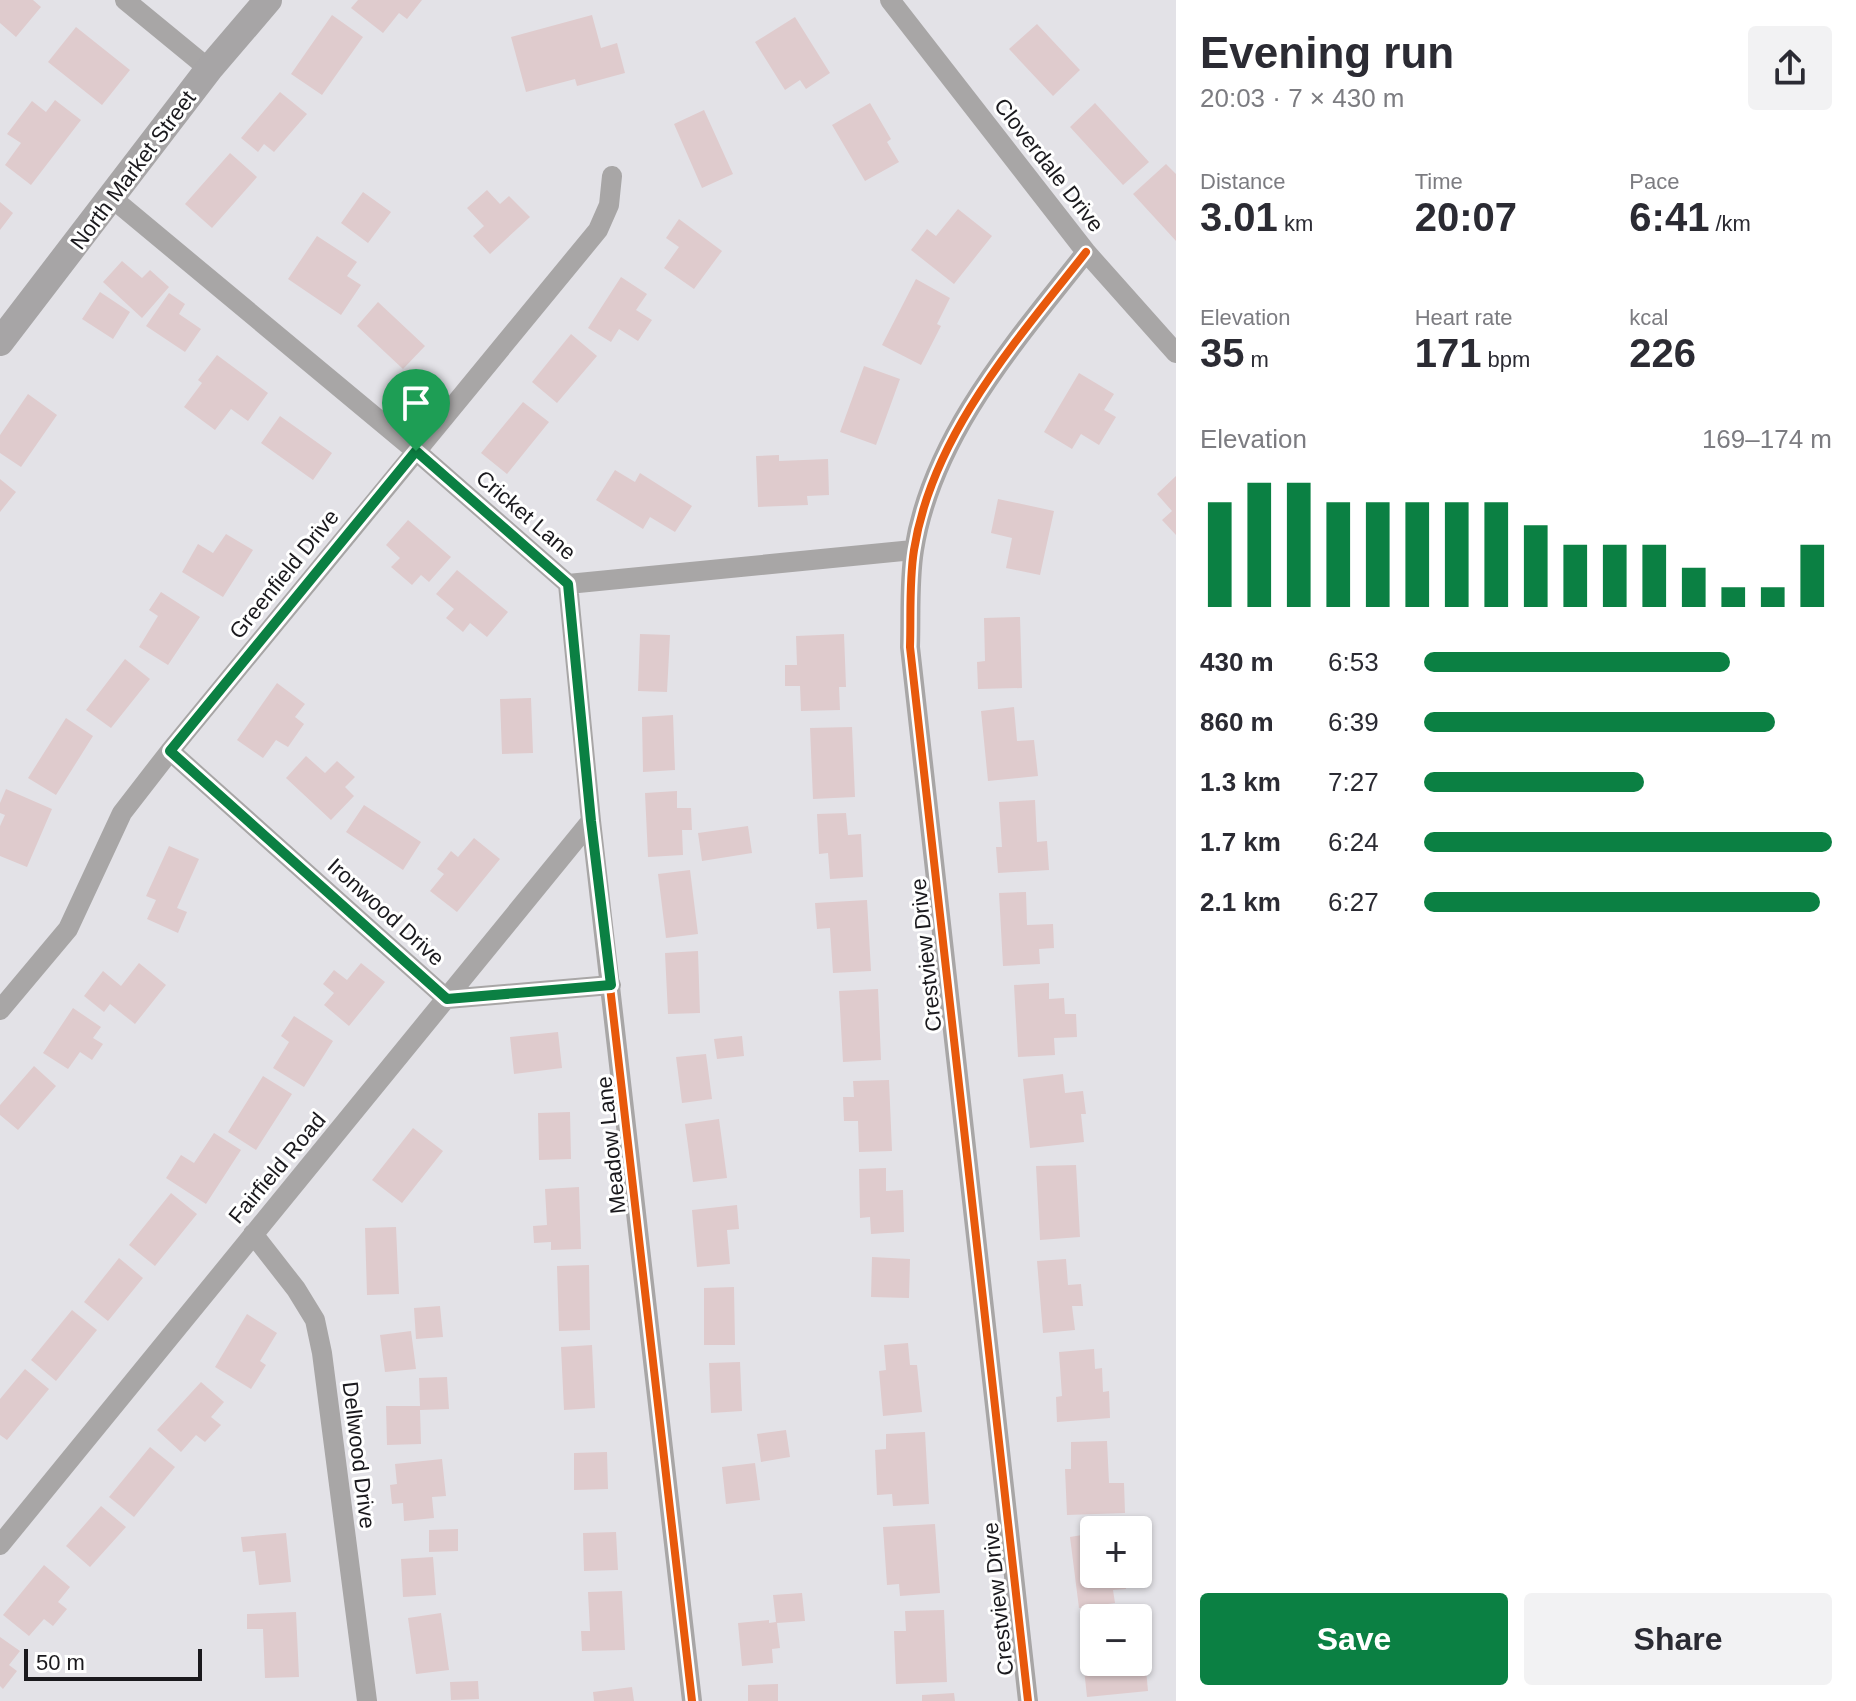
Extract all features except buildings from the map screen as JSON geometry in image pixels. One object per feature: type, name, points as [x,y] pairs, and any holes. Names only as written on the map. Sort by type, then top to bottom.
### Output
[{"type":"street","points":[[125,0],[209,69]]},
{"type":"street","name":"North Market Street","points":[[2,334],[112,198],[209,69],[268,0]]},
{"type":"street","name":"Cloverdale Drive","points":[[890,0],[1086,252],[1176,353]]},
{"type":"street","name":"Greenfield Drive","points":[[0,1010],[68,929],[122,813],[598,230],[609,205],[612,176]]},
{"type":"street","name":"Cricket Lane","points":[[112,198],[416,451],[568,584],[913,550]]},
{"type":"street","name":"Crestview Drive","points":[[1028,1701],[910,647],[913,550],[932,482],[962,423],[1008,352],[1086,252]]},
{"type":"street","name":"Meadow Lane","points":[[568,584],[591,821],[692,1701]]},
{"type":"street","name":"Ironwood Drive","points":[[170,751],[447,999],[611,985]]},
{"type":"street","name":"Fairfield Road","points":[[0,1545],[591,821]]},
{"type":"street","name":"Dellwood Drive","points":[[253,1234],[296,1289],[315,1320],[367,1701]]},
{"type":"cycle path","points":[[1028,1701],[910,647],[911,586],[914,550],[924,508],[958,428],[1006,355],[1086,252]]},
{"type":"cycle path","points":[[568,584],[591,821],[692,1701]]},
{"type":"route","points":[[416,451],[568,584],[591,821],[611,985],[447,999],[170,751],[416,451]]}]
